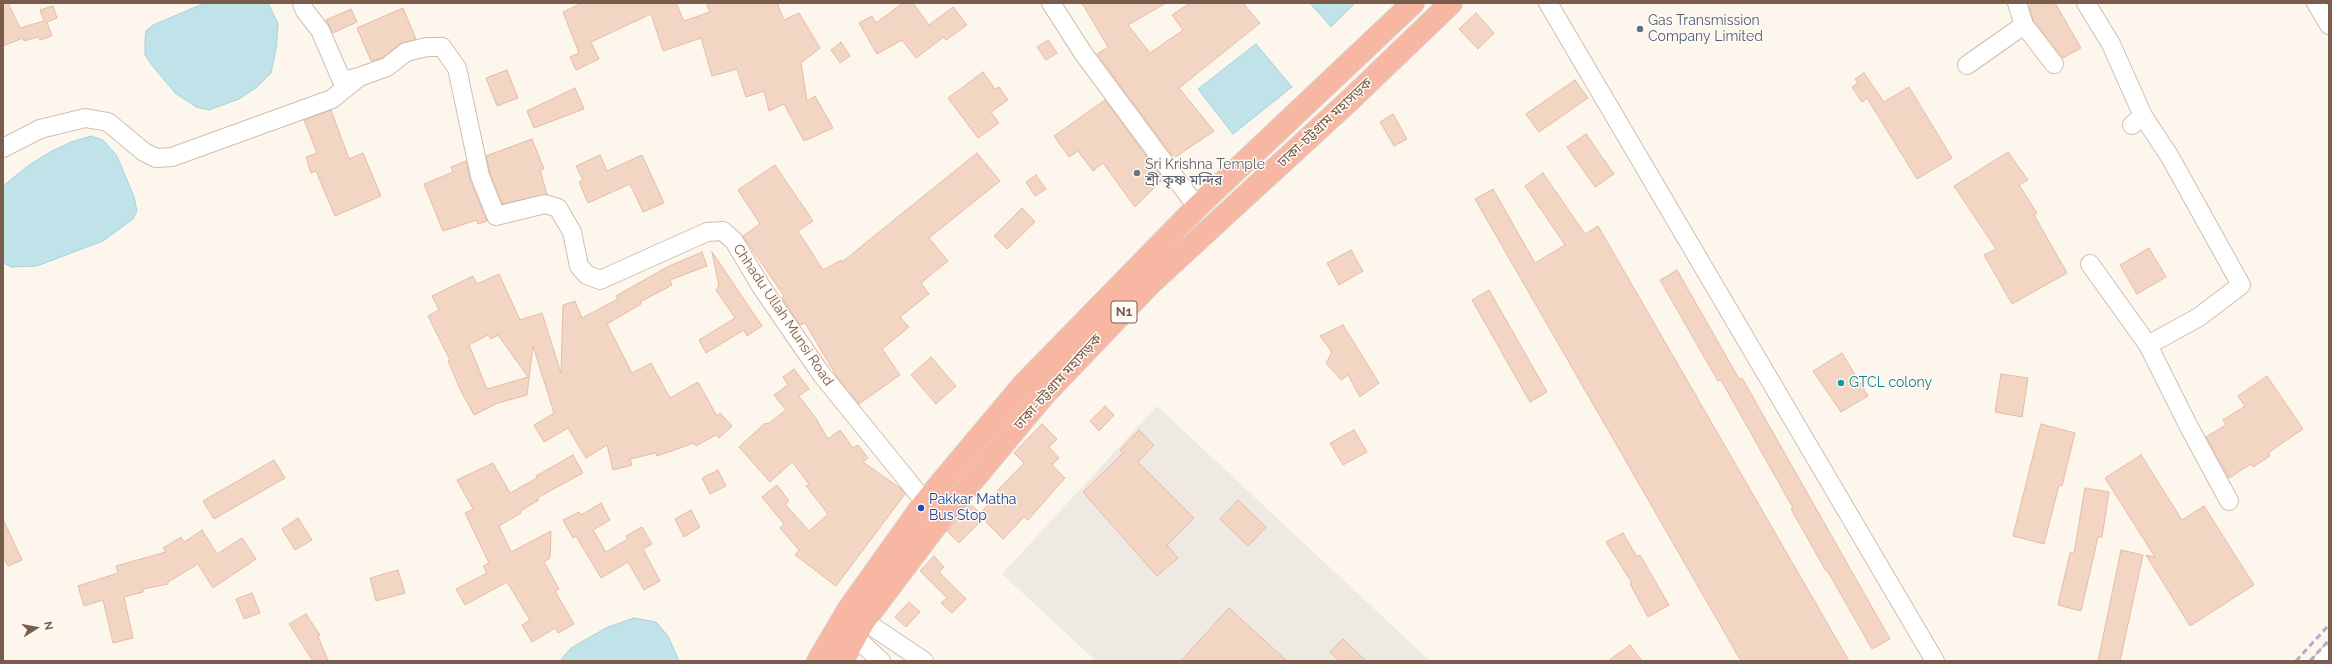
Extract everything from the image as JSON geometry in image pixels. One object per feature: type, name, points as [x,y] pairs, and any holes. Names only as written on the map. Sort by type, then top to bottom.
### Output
[{"type":"highway","name":"ঢাকা-চট্টগ্রাম মহাসড়ক","points":[[818,661],[848,610],[925,502],[1023,385],[1197,207],[1413,3]]},
{"type":"highway","name":"ঢাকা-চট্টগ্রাম মহাসড়ক","points":[[842,661],[859,629],[944,514],[1048,390],[1151,284],[1350,100],[1451,3]]},
{"type":"street","name":"Chhadu Ullah Munsi Road","points":[[302,3],[305,11],[320,30],[342,81],[359,77],[386,66],[406,52],[427,47],[442,47],[457,68],[480,176],[496,216],[545,204],[558,208],[572,232],[579,266],[587,275],[600,280],[706,232],[722,232],[734,241],[762,288],[822,375],[925,502]]},
{"type":"street","points":[[1051,3],[1083,53],[1197,207]]},
{"type":"street","points":[[1548,3],[1935,661]]},
{"type":"street","points":[[2017,3],[2024,25],[2054,64]]},
{"type":"street","points":[[2086,3],[2111,44],[2137,121],[2170,157],[2241,285],[2199,317],[2148,345]]},
{"type":"street","points":[[2316,3],[2329,25]]},
{"type":"street","points":[[1967,65],[2024,25]]},
{"type":"street","points":[[3,148],[40,129],[85,118],[108,122],[144,152],[156,158],[172,157],[332,99],[359,77]]},
{"type":"street","points":[[2090,264],[2148,345],[2188,428],[2229,501]]},
{"type":"street","points":[[859,629],[881,661]]},
{"type":"street","points":[[859,629],[924,661]]},
{"type":"street","points":[[2323,661],[2329,654]]},
{"type":"shaded area","points":[[1157,406],[1430,661],[1096,661],[1002,574]]},
{"type":"water","points":[[205,3],[268,3],[278,24],[276,49],[271,73],[257,87],[239,99],[209,110],[196,107],[175,93],[145,55],[146,31],[153,25]]},
{"type":"water","points":[[1310,3],[1355,3],[1331,27]]},
{"type":"water","points":[[1256,44],[1292,87],[1233,134],[1198,89]]},
{"type":"water","points":[[91,136],[103,140],[117,156],[134,197],[137,211],[133,219],[103,241],[37,266],[12,267],[3,263],[3,186],[29,165],[50,152],[71,142]]},
{"type":"water","points":[[634,618],[656,622],[668,636],[679,661],[560,661],[570,649],[583,641],[608,627]]},
{"type":"building","points":[[3,3],[8,3],[20,28],[44,21],[40,10],[53,6],[57,18],[47,22],[52,36],[40,40],[38,37],[24,41],[23,38],[3,46]]},
{"type":"building","points":[[582,3],[676,3],[684,21],[710,12],[706,3],[777,3],[784,20],[799,13],[820,48],[801,63],[807,101],[815,96],[833,128],[804,141],[784,104],[769,111],[764,91],[746,97],[737,69],[712,76],[701,38],[663,51],[651,14],[591,42],[599,59],[576,70],[570,57],[579,53],[563,12]]},
{"type":"building","points":[[903,3],[913,3],[929,25],[953,7],[967,25],[946,40],[944,37],[916,58],[902,40],[877,54],[859,23],[872,16],[876,23]]},
{"type":"building","points":[[1082,3],[1166,3],[1128,25],[1150,53],[1183,30],[1172,15],[1190,3],[1243,3],[1260,23],[1179,88],[1214,131],[1174,158],[1097,54],[1108,47]]},
{"type":"building","points":[[2034,3],[2055,3],[2081,48],[2063,58],[2033,20],[2029,6]]},
{"type":"building","points":[[403,8],[416,39],[400,44],[382,58],[371,61],[357,28]]},
{"type":"building","points":[[351,9],[357,22],[333,33],[326,20]]},
{"type":"building","points":[[1476,13],[1494,33],[1478,49],[1459,29]]},
{"type":"building","points":[[1048,40],[1057,53],[1046,60],[1037,47]]},
{"type":"building","points":[[841,42],[850,56],[840,63],[831,50]]},
{"type":"building","points":[[507,70],[518,98],[497,106],[486,78]]},
{"type":"building","points":[[983,72],[995,89],[999,87],[1008,100],[991,112],[999,123],[978,138],[948,98]]},
{"type":"building","points":[[1864,73],[1884,102],[1909,87],[1952,158],[1917,179],[1867,98],[1862,102],[1852,87],[1858,83],[1855,79]]},
{"type":"building","points":[[1575,80],[1588,98],[1539,132],[1526,114]]},
{"type":"building","points":[[575,88],[584,109],[534,128],[527,111]]},
{"type":"building","points":[[1105,100],[1163,179],[1135,207],[1103,163],[1093,171],[1078,151],[1069,157],[1054,136]]},
{"type":"building","points":[[331,110],[349,159],[363,153],[381,196],[335,216],[316,171],[311,173],[306,157],[317,153],[304,120]]},
{"type":"building","points":[[1393,114],[1407,139],[1394,146],[1380,122]]},
{"type":"building","points":[[1586,134],[1614,174],[1595,187],[1567,147]]},
{"type":"building","points":[[532,139],[544,169],[540,170],[547,194],[502,204],[490,173],[486,156]]},
{"type":"building","points":[[2008,152],[2028,180],[2019,185],[2037,213],[2034,215],[2067,273],[2012,304],[1984,255],[1996,249],[1954,186]]},
{"type":"building","points":[[977,153],[1000,181],[929,238],[948,261],[921,283],[929,294],[900,317],[909,327],[882,349],[900,375],[859,404],[837,377],[805,323],[800,325],[782,298],[784,296],[743,236],[760,224],[738,190],[775,165],[813,221],[798,231],[823,270],[841,260],[842,262]]},
{"type":"building","points":[[600,155],[607,171],[642,155],[664,203],[643,212],[630,184],[588,203],[579,182],[583,180],[576,166]]},
{"type":"building","points":[[466,161],[470,180],[487,221],[478,224],[477,220],[443,231],[424,184],[453,172],[451,167]]},
{"type":"building","points":[[1543,173],[1585,234],[1598,226],[1849,661],[1741,661],[1475,199],[1493,189],[1535,263],[1565,245],[1525,186]]},
{"type":"building","points":[[1036,175],[1046,189],[1035,196],[1026,182]]},
{"type":"building","points":[[1022,208],[1035,222],[1007,249],[994,236]]},
{"type":"building","points":[[2149,248],[2166,277],[2137,294],[2120,265]]},
{"type":"building","points":[[1351,250],[1363,271],[1339,285],[1327,263]]},
{"type":"building","points":[[702,252],[707,266],[670,280],[672,285],[640,302],[641,304],[607,324],[632,373],[651,363],[670,398],[698,382],[717,416],[720,413],[732,426],[719,438],[716,435],[696,446],[694,443],[657,456],[656,453],[630,459],[632,465],[613,470],[607,445],[586,458],[568,428],[544,442],[534,425],[554,413],[533,346],[527,395],[498,403],[474,415],[461,391],[448,361],[450,360],[428,316],[439,310],[432,296],[473,276],[477,284],[499,274],[520,320],[542,313],[561,373],[563,305],[575,301],[582,318],[618,299],[616,296],[667,267]],"holes":[[[488,335],[491,339],[498,335],[528,377],[487,389],[469,345]]]},
{"type":"building","points":[[712,252],[762,326],[747,336],[744,330],[706,353],[699,340],[735,318],[716,290],[719,286]]},
{"type":"building","points":[[1677,270],[1739,379],[1742,378],[1890,639],[1872,649],[1791,509],[1793,508],[1721,380],[1718,381],[1660,280]]},
{"type":"building","points":[[1489,290],[1547,392],[1530,402],[1472,300]]},
{"type":"building","points":[[1343,325],[1379,383],[1360,397],[1348,375],[1341,380],[1326,363],[1332,352],[1320,336]]},
{"type":"building","name":"GTCL colony","points":[[1842,353],[1868,396],[1841,412],[1813,371]]},
{"type":"building","points":[[931,357],[956,386],[936,404],[911,375]]},
{"type":"building","points":[[794,369],[809,389],[799,396],[815,417],[828,439],[840,430],[853,448],[858,445],[868,458],[863,462],[900,488],[905,494],[836,586],[795,555],[799,550],[780,528],[784,524],[762,497],[777,485],[789,501],[785,504],[809,531],[828,514],[806,486],[809,484],[792,462],[770,482],[739,447],[764,424],[769,423],[786,410],[774,395],[788,385],[783,377]]},
{"type":"building","points":[[2001,374],[2028,378],[2022,417],[1995,412]]},
{"type":"building","points":[[2267,376],[2303,429],[2268,453],[2270,456],[2253,467],[2251,464],[2229,478],[2206,437],[2226,425],[2223,420],[2245,406],[2238,396]]},
{"type":"building","points":[[1105,406],[1114,415],[1099,431],[1090,421]]},
{"type":"building","points":[[1042,424],[1057,439],[1049,447],[1059,458],[1052,465],[1065,478],[1028,520],[1024,517],[1003,539],[983,519],[959,543],[947,531],[970,504],[980,513],[1000,493],[997,491],[1024,463],[1014,453]]},
{"type":"building","points":[[2041,424],[2075,433],[2062,486],[2059,485],[2044,544],[2013,536]]},
{"type":"building","points":[[1139,430],[1154,445],[1138,462],[1194,518],[1167,545],[1178,558],[1157,576],[1083,492],[1123,453],[1120,450]]},
{"type":"building","points":[[1354,430],[1367,452],[1343,465],[1330,443]]},
{"type":"building","points":[[573,455],[583,473],[537,498],[539,500],[499,526],[511,552],[551,531],[550,558],[544,562],[559,589],[555,591],[574,624],[558,633],[555,628],[532,642],[522,625],[530,620],[507,582],[465,605],[456,589],[487,573],[483,566],[489,563],[465,513],[473,509],[457,480],[493,463],[510,493]]},
{"type":"building","points":[[2141,455],[2182,520],[2204,506],[2254,585],[2190,626],[2146,555],[2155,557],[2105,478]]},
{"type":"building","points":[[274,460],[285,478],[214,519],[203,501]]},
{"type":"building","points":[[718,470],[726,486],[710,494],[702,478]]},
{"type":"building","points":[[2085,488],[2109,492],[2102,537],[2098,537],[2081,611],[2058,605],[2070,553],[2074,553]]},
{"type":"building","points":[[1238,500],[1266,527],[1248,546],[1220,519]]},
{"type":"building","points":[[601,503],[610,520],[593,530],[606,552],[628,539],[626,536],[642,527],[652,544],[643,549],[660,581],[644,590],[628,562],[601,578],[576,536],[573,538],[563,520],[579,512],[581,515]]},
{"type":"building","points":[[691,510],[700,527],[684,537],[675,519]]},
{"type":"building","points":[[298,518],[312,540],[295,550],[282,529]]},
{"type":"building","points":[[3,519],[22,560],[8,566],[3,557]]},
{"type":"building","points":[[202,530],[217,554],[242,538],[256,559],[213,588],[198,564],[168,582],[168,584],[143,589],[143,592],[124,597],[133,638],[113,643],[103,600],[84,606],[78,586],[118,573],[116,566],[166,552],[163,548],[181,537],[184,542]]},
{"type":"building","points":[[1623,533],[1637,557],[1640,555],[1669,605],[1648,617],[1630,584],[1632,583],[1606,542]]},
{"type":"building","points":[[2121,550],[2143,555],[2120,661],[2098,661]]},
{"type":"building","points":[[934,556],[944,567],[939,572],[966,599],[952,613],[941,603],[947,598],[920,571]]},
{"type":"building","points":[[398,570],[405,593],[376,601],[370,578]]},
{"type":"building","points":[[252,593],[260,613],[244,619],[236,599]]},
{"type":"building","points":[[909,602],[920,612],[906,627],[895,617]]},
{"type":"building","points":[[1229,608],[1287,661],[1181,661]]},
{"type":"building","points":[[306,614],[320,635],[318,636],[328,661],[313,661],[289,624]]},
{"type":"building","points":[[1343,639],[1366,661],[1339,661],[1330,652]]},
{"type":"building","points":[[1630,645],[1642,661],[1608,661]]},
{"type":"railway","points":[[2296,661],[2329,625]]},
{"type":"railway","points":[[2310,661],[2329,640]]},
{"type":"place","name":"Gas Transmission Company Limited","points":[[1640,29]]},
{"type":"place","name":"Sri Krishna Temple শ্রী কৃষ্ণ মন্দির","points":[[1137,173]]},
{"type":"place","name":"GTCL colony","points":[[1841,383]]},
{"type":"place","name":"Pakkar Matha Bus Stop","points":[[921,508]]}]
